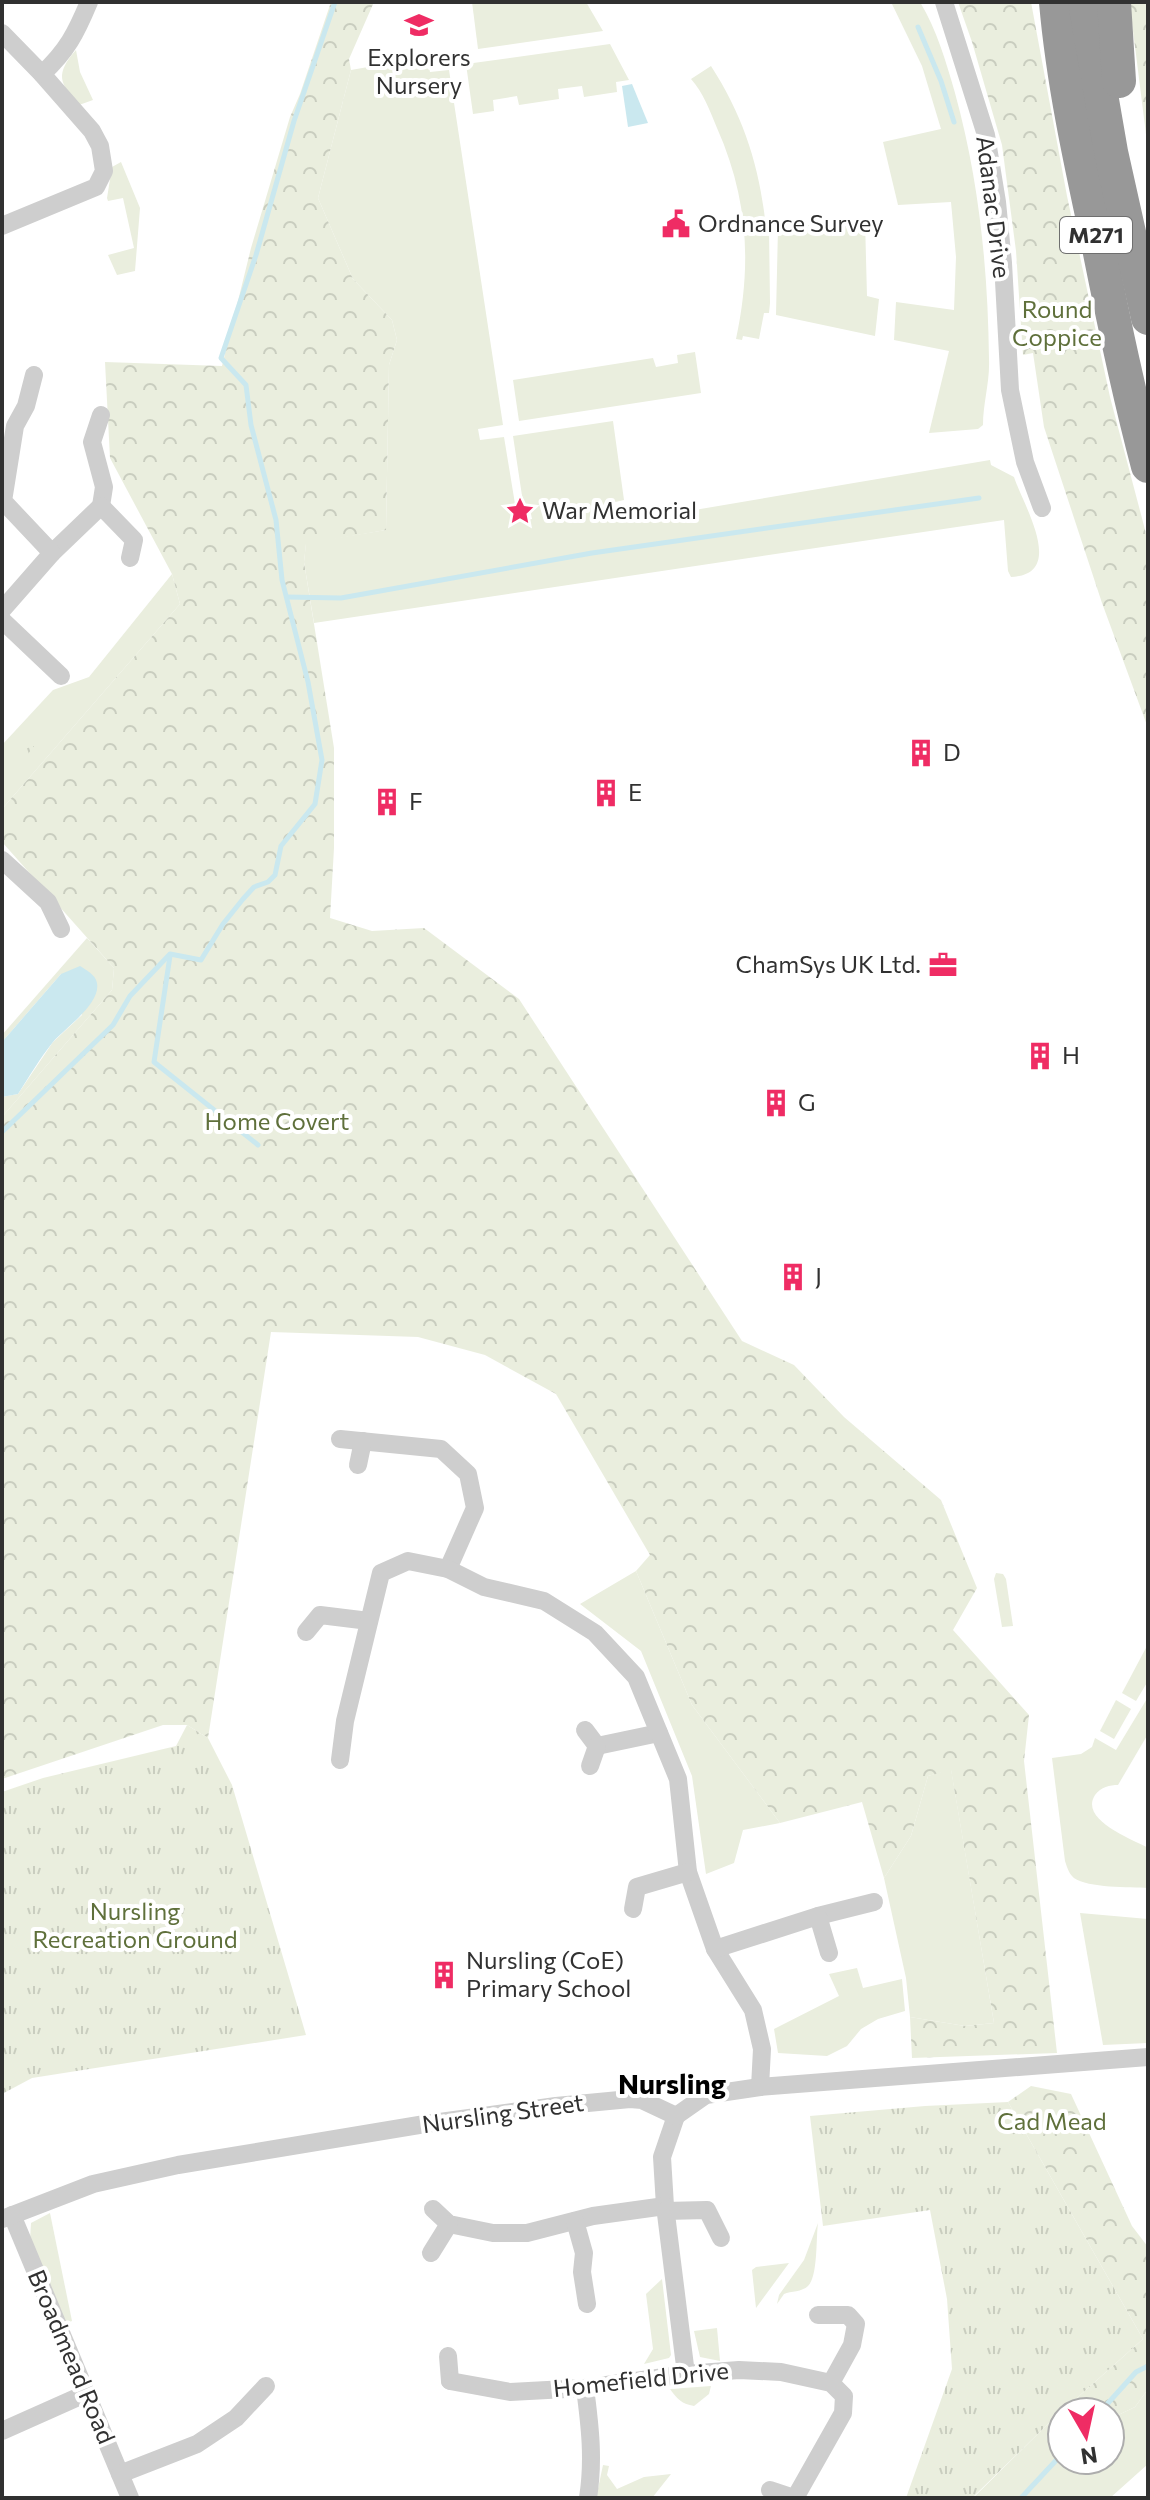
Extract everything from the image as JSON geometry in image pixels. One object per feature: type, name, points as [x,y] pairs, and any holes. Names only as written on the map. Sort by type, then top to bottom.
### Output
[{"type":"highway","name":"M271","points":[[1085,2],[1111,152],[1148,318]]},
{"type":"highway","name":"M271","points":[[1114,2],[1135,259]]},
{"type":"highway","name":"M271","points":[[1055,13],[1077,143],[1148,466]]},
{"type":"street","points":[[42,74],[74,38],[89,2]]},
{"type":"street","name":"Adanac Drive","points":[[944,2],[986,135],[993,171],[1010,390],[1025,462],[1042,508]]},
{"type":"street","points":[[2,33],[92,131],[100,146],[104,171],[96,187],[2,226]]},
{"type":"street","points":[[34,375],[26,406],[15,426],[3,501],[52,553]]},
{"type":"street","points":[[2,610],[52,553],[101,506],[104,487],[92,442],[101,415]]},
{"type":"street","points":[[101,506],[134,540],[130,558]]},
{"type":"street","points":[[2,620],[61,676]]},
{"type":"street","points":[[2,860],[48,902],[61,929]]},
{"type":"street","points":[[340,1439],[441,1449],[468,1474],[475,1508],[448,1569]]},
{"type":"street","points":[[358,1465],[363,1441]]},
{"type":"street","points":[[340,1760],[335,1720],[369,1621],[381,1573],[408,1561],[448,1569],[484,1587],[544,1601],[595,1633],[636,1677],[678,1779],[688,1872],[715,1949],[753,2010],[762,2049],[760,2087]]},
{"type":"street","points":[[306,1632],[315,1608],[369,1621]]},
{"type":"street","points":[[585,1730],[597,1746]]},
{"type":"street","points":[[597,1746],[659,1733]]},
{"type":"street","points":[[590,1766],[597,1746]]},
{"type":"street","points":[[633,1909],[631,1882],[688,1872]]},
{"type":"street","points":[[715,1949],[818,1916],[874,1902]]},
{"type":"street","points":[[818,1916],[829,1953]]},
{"type":"street","points":[[686,2374],[665,2208],[662,2157],[676,2116],[706,2095],[760,2087],[1148,2057]]},
{"type":"street","name":"Nursling Street","points":[[7,2217],[93,2184],[178,2165],[425,2124],[630,2099],[642,2100],[676,2116]]},
{"type":"street","points":[[433,2209],[449,2224],[493,2233],[527,2233],[593,2216],[713,2203],[721,2238]]},
{"type":"street","name":"Broadmead Road","points":[[7,2217],[130,2498]]},
{"type":"street","points":[[575,2221],[584,2253],[582,2272],[587,2304]]},
{"type":"street","points":[[431,2253],[449,2224]]},
{"type":"street","points":[[770,2490],[794,2498],[843,2413],[844,2396],[831,2383],[852,2345],[856,2324],[848,2315],[818,2315]]},
{"type":"street","name":"Homefield Drive","points":[[448,2356],[445,2385],[510,2392],[585,2388],[739,2370],[781,2372],[831,2383]]},
{"type":"street","points":[[120,2474],[197,2444],[236,2418],[267,2387]]},
{"type":"street","points":[[585,2388],[591,2429],[592,2467],[588,2498]]},
{"type":"street","points":[[2,2431],[85,2394]]},
{"type":"green space","name":"Home Covert","points":[[331,2],[374,2],[349,59],[351,70],[318,198],[353,279],[392,320],[397,340],[389,365],[386,530],[306,544],[304,562],[334,748],[330,918],[372,931],[424,928],[519,999],[742,1341],[794,1365],[844,1417],[941,1500],[977,1588],[953,1630],[1029,1715],[1024,1761],[1057,2053],[912,2058],[910,2017],[965,2026],[994,2023],[951,1770],[928,1776],[911,1836],[884,1878],[862,1802],[780,1823],[692,1705],[636,1571],[650,1555],[556,1394],[485,1355],[418,1337],[271,1332],[208,1738],[187,1725],[163,1725],[2,1779],[2,1117],[112,990],[114,968],[2,842],[2,809],[180,604],[172,574],[110,458],[105,362],[222,366],[251,248],[290,117]]},
{"type":"green space","points":[[472,2],[586,2],[603,31],[478,49]]},
{"type":"green space","points":[[891,2],[920,2],[926,13],[948,70],[970,159],[981,225],[988,325],[988,376],[983,425],[978,429],[929,433],[949,351],[894,340],[896,302],[954,310],[956,257],[951,202],[898,205],[883,142],[941,129],[922,66]]},
{"type":"green space","name":"Round Coppice","points":[[958,2],[1031,2],[1067,196],[1110,397],[1148,541],[1148,728],[1102,603],[1044,427],[1033,353],[1023,355],[1016,251],[1002,145]]},
{"type":"green space","points":[[1130,2],[1148,2],[1148,150],[1131,15]]},
{"type":"green space","points":[[610,44],[629,80],[616,82],[617,92],[584,97],[582,86],[558,89],[559,99],[519,105],[517,96],[493,100],[494,111],[473,114],[466,64]]},
{"type":"green space","points":[[76,50],[80,72],[93,100],[79,105],[62,78],[65,66]]},
{"type":"green space","points":[[413,59],[414,64],[428,63],[430,72],[449,70],[503,425],[478,429],[480,440],[504,437],[516,510],[513,511],[515,522],[532,519],[530,509],[524,509],[513,436],[613,421],[624,500],[611,503],[615,521],[990,460],[991,465],[1014,477],[1037,536],[1037,564],[1028,573],[1011,577],[1004,520],[314,623],[304,562],[306,543],[386,530],[389,365],[397,340],[392,320],[353,279],[318,198],[351,70]]},
{"type":"green space","points":[[711,66],[733,104],[749,144],[760,185],[766,228],[769,229],[770,303],[769,313],[764,313],[759,339],[743,336],[742,340],[736,339],[745,258],[741,206],[727,154],[706,102],[691,79]]},
{"type":"green space","points":[[121,162],[140,208],[135,271],[117,275],[108,255],[134,248],[123,198],[108,201],[107,198],[112,167]]},
{"type":"green space","points":[[865,220],[867,296],[879,299],[875,336],[776,315],[778,228]]},
{"type":"green space","points":[[695,352],[701,393],[519,421],[513,380],[653,358],[656,367],[678,363],[677,355]]},
{"type":"green space","points":[[172,574],[180,604],[2,809],[2,745],[53,690],[89,677]]},
{"type":"green space","points":[[45,713],[55,718],[25,758],[13,752]]},
{"type":"green space","points":[[87,938],[114,968],[112,990],[2,1117],[2,1097],[18,1094],[53,1042],[82,1015],[61,974],[2,1042],[2,1035]]},
{"type":"green space","points":[[636,1571],[692,1705],[780,1823],[743,1830],[734,1863],[706,1874],[692,1776],[641,1651],[580,1604]]},
{"type":"green space","points":[[996,1573],[1003,1574],[1006,1579],[1013,1626],[1002,1627],[994,1579]]},
{"type":"green space","points":[[1148,1644],[1148,1681],[1136,1701],[1122,1693]]},
{"type":"green space","points":[[1148,1697],[1148,1734],[1118,1785],[1100,1790],[1092,1804],[1094,1813],[1110,1828],[1148,1848],[1148,1888],[1080,1881],[1071,1874],[1065,1861],[1052,1758],[1081,1754],[1092,1747],[1095,1738],[1116,1750]]},
{"type":"green space","points":[[1116,1700],[1131,1709],[1114,1739],[1100,1731]]},
{"type":"green space","name":"Nursling Recreation Ground","points":[[187,1725],[208,1738],[232,1785],[306,2035],[32,2078],[2,2094],[2,1792],[43,1778],[176,1746]]},
{"type":"green space","points":[[951,1769],[994,2023],[965,2026],[910,2017],[906,1978],[884,1878],[911,1836],[928,1776]]},
{"type":"green space","points":[[1080,1913],[1148,1919],[1148,2043],[1103,2045]]},
{"type":"green space","points":[[857,1968],[863,1988],[902,1979],[905,2011],[878,2019],[861,2029],[847,2046],[827,2056],[778,2053],[774,2029],[839,1996],[829,1974]]},
{"type":"green space","name":"Cad Mead","points":[[1031,2086],[1071,2094],[1132,2226],[1148,2247],[1148,2389],[1135,2407],[1126,2411],[1126,2396],[1079,2396],[1143,2339],[1008,2102]]},
{"type":"green space","points":[[1008,2102],[1143,2339],[1079,2396],[1046,2396],[1046,2426],[972,2498],[906,2498],[952,2369],[947,2299],[930,2210],[823,2226],[810,2116]]},
{"type":"green space","points":[[50,2213],[72,2321],[64,2324],[30,2240],[31,2223]]},
{"type":"green space","points":[[818,2223],[811,2281],[803,2289],[784,2294],[777,2304],[779,2295],[804,2260]]},
{"type":"green space","points":[[789,2263],[756,2308],[752,2270]]},
{"type":"green space","points":[[662,2279],[671,2355],[644,2364],[653,2349],[646,2294]]},
{"type":"green space","points":[[717,2328],[720,2361],[700,2357],[694,2331]]},
{"type":"green space","points":[[711,2386],[709,2394],[694,2406],[680,2400],[670,2389]]},
{"type":"green space","points":[[1148,2389],[1148,2464],[1110,2498],[973,2498],[1046,2426],[1046,2476],[1126,2476],[1126,2411],[1135,2407]]},
{"type":"green space","points":[[603,2465],[609,2466],[607,2475],[617,2489],[644,2477],[671,2474],[652,2498],[596,2498]]},
{"type":"water","points":[[632,84],[648,123],[628,127],[622,86]]},
{"type":"water","points":[[80,966],[96,980],[94,999],[53,1042],[18,1094],[2,1097],[2,1042],[61,974]]},
{"type":"waterway","points":[[2,1132],[113,1025],[130,996],[170,954],[201,960],[243,899],[254,887],[268,882],[275,875],[281,846],[315,804],[322,760],[308,682],[282,580],[276,520],[251,425],[246,385],[221,358],[256,255],[294,121],[335,2]]},
{"type":"waterway","points":[[918,27],[954,122]]},
{"type":"waterway","points":[[287,597],[341,598],[592,553],[979,498]]},
{"type":"waterway","points":[[170,956],[154,1062],[258,1145]]},
{"type":"waterway","points":[[1114,2396],[1136,2372],[1148,2366]]},
{"type":"waterway","points":[[1021,2498],[1046,2471]]},
{"type":"place","name":"Explorers Nursery","points":[[419,25]]},
{"type":"place","name":"Ordnance Survey","points":[[676,224]]},
{"type":"place","name":"War Memorial","points":[[520,511]]},
{"type":"place","name":"D","points":[[921,753]]},
{"type":"place","name":"E","points":[[606,793]]},
{"type":"place","name":"F","points":[[387,802]]},
{"type":"place","name":"ChamSys UK Ltd.","points":[[943,965]]},
{"type":"place","name":"H","points":[[1040,1056]]},
{"type":"place","name":"G","points":[[776,1103]]},
{"type":"place","name":"J","points":[[793,1277]]},
{"type":"place","name":"Nursling (CoE) Primary School","points":[[444,1975]]},
{"type":"district","name":"Nursling","points":[[672,2084]]}]
